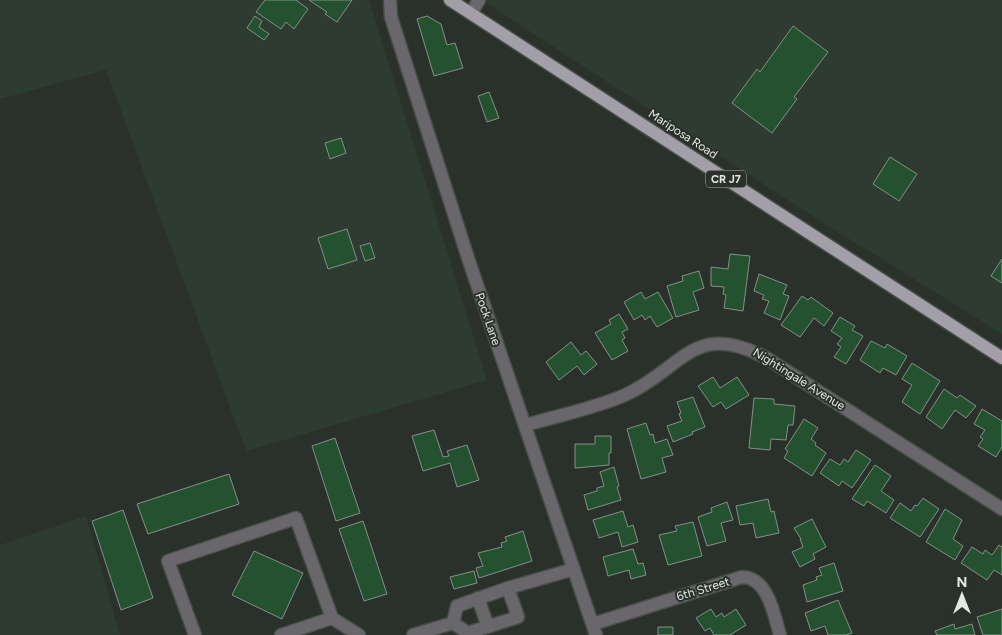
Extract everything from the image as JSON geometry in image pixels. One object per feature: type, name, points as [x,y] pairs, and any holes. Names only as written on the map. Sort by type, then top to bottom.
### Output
[{"type":"main road","name":"Mariposa Road","points":[[450,0],[1002,358]]},
{"type":"street","name":"Pock Lane","points":[[390,0],[390,17],[468,258],[594,629]]},
{"type":"street","points":[[470,13],[479,0]]},
{"type":"street","name":"Nightingale Avenue","points":[[526,425],[597,406],[626,394],[681,357],[706,346],[723,344],[742,346],[768,359],[1002,509]]},
{"type":"street","points":[[195,635],[168,561],[296,518],[332,618],[359,635]]},
{"type":"street","points":[[452,623],[457,606],[508,588],[574,570]]},
{"type":"street","name":"6th Street","points":[[594,629],[746,577],[758,582],[766,595],[780,635]]},
{"type":"street","points":[[413,635],[452,623],[468,633],[518,617],[508,588]]},
{"type":"street","points":[[478,598],[488,627]]},
{"type":"street","points":[[281,635],[332,618]]},
{"type":"shaded area","points":[[0,0],[369,0],[487,380],[246,451],[106,70],[0,99]]},
{"type":"shaded area","points":[[482,0],[1002,0],[1002,334],[806,212]]},
{"type":"shaded area","points":[[86,516],[120,635],[0,635],[0,545]]},
{"type":"building","points":[[265,0],[296,0],[308,9],[294,29],[286,22],[281,29],[256,12]]},
{"type":"building","points":[[309,0],[352,0],[337,22],[325,14],[327,12]]},
{"type":"building","points":[[255,16],[262,21],[259,27],[269,34],[264,40],[247,28]]},
{"type":"building","points":[[427,16],[441,24],[447,45],[455,43],[463,68],[434,76],[417,19]]},
{"type":"building","points":[[793,26],[828,52],[794,97],[797,99],[772,133],[732,103],[757,69],[760,72]]},
{"type":"building","points":[[489,92],[499,118],[487,122],[478,96]]},
{"type":"building","points":[[341,138],[346,153],[330,159],[325,143]]},
{"type":"building","points":[[890,157],[917,174],[899,201],[873,184]]},
{"type":"building","points":[[347,229],[357,260],[328,269],[318,238]]},
{"type":"building","points":[[370,243],[375,258],[365,261],[360,246]]},
{"type":"building","points":[[730,254],[750,256],[743,311],[724,308],[726,295],[723,294],[724,287],[711,286],[711,267],[728,269]]},
{"type":"building","points":[[1002,259],[1002,283],[991,276]]},
{"type":"building","points":[[699,271],[704,288],[693,292],[699,310],[676,317],[667,286],[683,281],[682,276]]},
{"type":"building","points":[[759,274],[787,285],[783,294],[789,296],[780,320],[764,313],[769,301],[762,299],[764,295],[754,291]]},
{"type":"building","points":[[641,292],[645,299],[658,292],[673,318],[657,327],[650,316],[645,320],[642,315],[634,320],[624,302]]},
{"type":"building","points":[[802,296],[808,300],[811,297],[833,313],[824,326],[814,318],[800,337],[781,325]]},
{"type":"building","points":[[619,314],[628,329],[622,332],[625,338],[622,340],[628,351],[612,360],[595,333],[611,324],[609,320]]},
{"type":"building","points":[[840,317],[855,326],[852,330],[863,336],[846,364],[834,357],[841,347],[837,344],[842,338],[831,331]]},
{"type":"building","points":[[871,341],[885,348],[887,344],[907,356],[896,375],[883,368],[880,373],[860,360]]},
{"type":"building","points":[[571,342],[581,355],[586,351],[597,364],[584,375],[577,366],[559,380],[546,362]]},
{"type":"building","points":[[912,363],[940,381],[920,414],[902,402],[912,385],[902,379]]},
{"type":"building","points":[[713,377],[720,388],[737,377],[749,395],[726,409],[721,402],[713,407],[698,386]]},
{"type":"building","points":[[944,389],[957,398],[960,395],[976,406],[966,418],[955,410],[942,429],[926,417]]},
{"type":"building","points":[[693,397],[705,427],[673,442],[667,426],[682,421],[677,402]]},
{"type":"building","points":[[754,398],[774,399],[774,404],[795,406],[793,425],[788,425],[786,440],[771,439],[770,450],[749,448]]},
{"type":"building","points":[[982,409],[1002,421],[1002,447],[996,457],[978,446],[983,439],[980,437],[985,430],[974,424]]},
{"type":"building","points":[[804,419],[818,428],[811,439],[816,443],[815,445],[826,453],[812,476],[784,458],[788,451],[785,449]]},
{"type":"building","points":[[646,423],[650,435],[653,434],[655,443],[667,439],[673,455],[662,458],[666,472],[641,479],[627,429]]},
{"type":"building","points":[[434,430],[443,457],[449,456],[447,451],[467,445],[479,480],[457,487],[450,463],[423,471],[412,436]]},
{"type":"building","points":[[595,436],[611,436],[609,465],[575,468],[575,444],[595,444]]},
{"type":"building","points":[[335,438],[360,513],[336,521],[312,446]]},
{"type":"building","points":[[856,450],[871,460],[852,488],[842,481],[839,486],[820,473],[830,459],[840,465],[844,459],[848,462]]},
{"type":"building","points":[[875,465],[891,476],[881,491],[894,500],[886,513],[867,501],[864,506],[852,499]]},
{"type":"building","points":[[614,467],[621,500],[588,510],[584,495],[597,491],[597,488],[604,486],[600,472]]},
{"type":"building","points":[[229,474],[239,504],[148,534],[137,504]]},
{"type":"building","points":[[923,498],[939,509],[920,537],[890,518],[900,503],[911,511]]},
{"type":"building","points":[[768,499],[771,512],[774,511],[779,533],[756,538],[753,523],[740,525],[736,506]]},
{"type":"building","points":[[727,502],[733,520],[721,523],[726,541],[707,546],[698,517],[712,512],[711,508]]},
{"type":"building","points":[[945,509],[962,520],[953,539],[963,546],[955,560],[926,542]]},
{"type":"building","points":[[123,510],[153,598],[121,610],[92,521]]},
{"type":"building","points":[[623,511],[628,527],[633,525],[638,542],[622,547],[618,532],[599,538],[593,520]]},
{"type":"building","points":[[812,519],[826,547],[813,554],[815,559],[800,567],[792,552],[803,547],[801,539],[794,528]]},
{"type":"building","points":[[363,521],[387,594],[364,601],[339,529]]},
{"type":"building","points":[[693,522],[702,556],[668,565],[659,535],[677,531],[675,526]]},
{"type":"building","points":[[523,531],[532,561],[479,578],[476,568],[483,566],[478,553],[502,547],[501,543],[507,541],[505,537]]},
{"type":"building","points":[[999,545],[1002,547],[1002,575],[994,570],[987,580],[961,563],[972,547],[983,554],[985,550],[992,555]]},
{"type":"building","points":[[633,549],[638,564],[643,563],[646,575],[631,579],[629,570],[608,576],[603,557]]},
{"type":"building","points":[[254,551],[303,573],[282,619],[232,595]]},
{"type":"building","points":[[834,563],[843,591],[807,602],[803,585],[817,580],[816,577],[822,575],[819,568]]},
{"type":"building","points":[[474,571],[477,583],[454,589],[450,577]]},
{"type":"building","points":[[838,600],[852,633],[828,635],[825,626],[811,631],[805,613]]},
{"type":"building","points":[[711,609],[716,617],[722,613],[724,617],[736,609],[746,625],[730,635],[714,635],[710,628],[705,631],[696,618]]},
{"type":"building","points":[[1002,609],[1002,635],[983,635],[977,617]]},
{"type":"building","points":[[954,624],[955,629],[972,624],[975,635],[937,635],[935,631]]},
{"type":"building","points":[[658,627],[673,627],[673,635],[658,635]]}]
